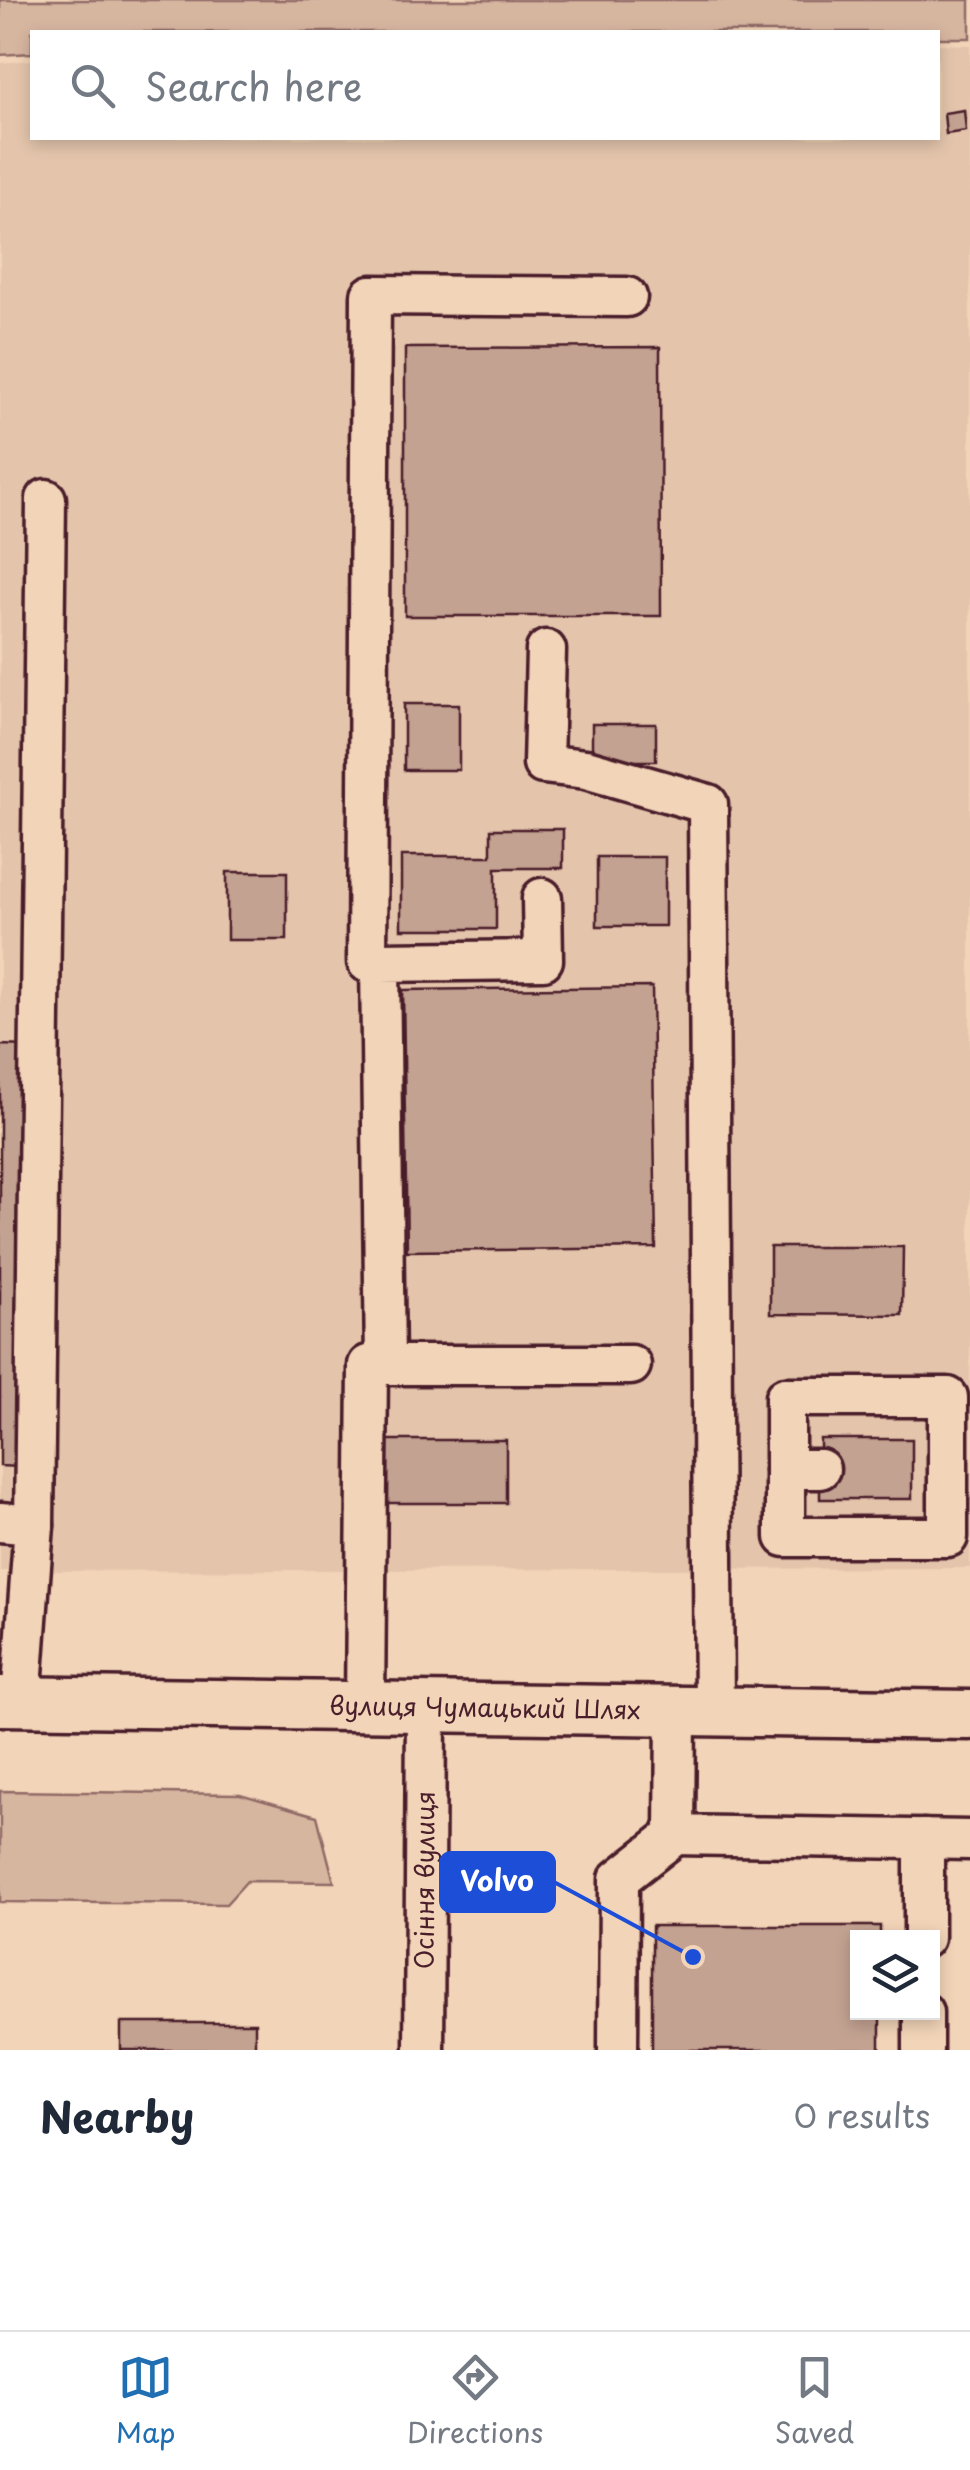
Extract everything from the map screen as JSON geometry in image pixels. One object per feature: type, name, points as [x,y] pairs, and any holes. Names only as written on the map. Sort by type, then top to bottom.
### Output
[{"type":"main road","name":"вулиця Чумацький Шлях","points":[[10,1701],[970,1715]]},
{"type":"street","points":[[542,898],[543,960],[367,962],[371,294],[626,296]]},
{"type":"street","points":[[10,1701],[8,1617],[17,1524],[46,500]]},
{"type":"street","points":[[546,650],[543,764],[586,768],[708,804],[695,1712],[675,1835]]},
{"type":"street","points":[[380,962],[385,1366]]},
{"type":"street","points":[[365,1707],[368,1366],[631,1366]]},
{"type":"street","points":[[784,1397],[948,1397],[930,1470],[959,1537],[784,1537],[802,1469],[784,1397]]},
{"type":"street","name":"Осіння вулиця","points":[[424,2050],[426,1708]]},
{"type":"street","points":[[618,2050],[619,1879],[675,1835],[970,1840]]},
{"type":"street","points":[[924,1840],[924,1930]]},
{"type":"street","points":[[923,2020],[923,2050]]},
{"type":"shaded area","points":[[0,0],[970,0],[970,38],[940,38],[940,30],[30,30],[30,53],[0,55]]},
{"type":"shaded area","points":[[940,44],[970,45],[970,1568],[0,1571],[0,63],[30,60],[30,140],[940,140]]},
{"type":"shaded area","points":[[0,1791],[240,1794],[317,1816],[334,1882],[247,1881],[226,1904],[0,1902]]},
{"type":"building","points":[[964,110],[966,131],[946,134],[944,113]]},
{"type":"building","points":[[660,347],[661,616],[405,616],[405,348]]},
{"type":"building","points":[[404,704],[459,704],[459,770],[404,770]]},
{"type":"building","points":[[592,724],[656,724],[656,761],[592,761]]},
{"type":"building","points":[[491,829],[563,829],[563,868],[496,868],[496,929],[401,929],[401,856],[491,856]]},
{"type":"building","points":[[597,857],[665,857],[665,926],[597,926]]},
{"type":"building","points":[[227,872],[287,872],[287,940],[227,940]]},
{"type":"building","points":[[652,987],[656,1248],[407,1251],[403,990]]},
{"type":"building","points":[[0,1045],[26,1046],[19,1467],[0,1466]]},
{"type":"building","points":[[770,1247],[903,1247],[902,1315],[770,1314]]},
{"type":"building","points":[[820,1439],[912,1439],[912,1499],[820,1499]]},
{"type":"building","points":[[382,1440],[506,1440],[506,1503],[382,1503]]},
{"type":"building","points":[[652,1926],[880,1926],[880,1930],[850,1930],[850,2020],[880,2020],[880,2050],[652,2050]]},
{"type":"building","points":[[121,2023],[255,2023],[255,2050],[121,2050]]},
{"type":"place","name":"Volvo","points":[[693,1957]]}]
